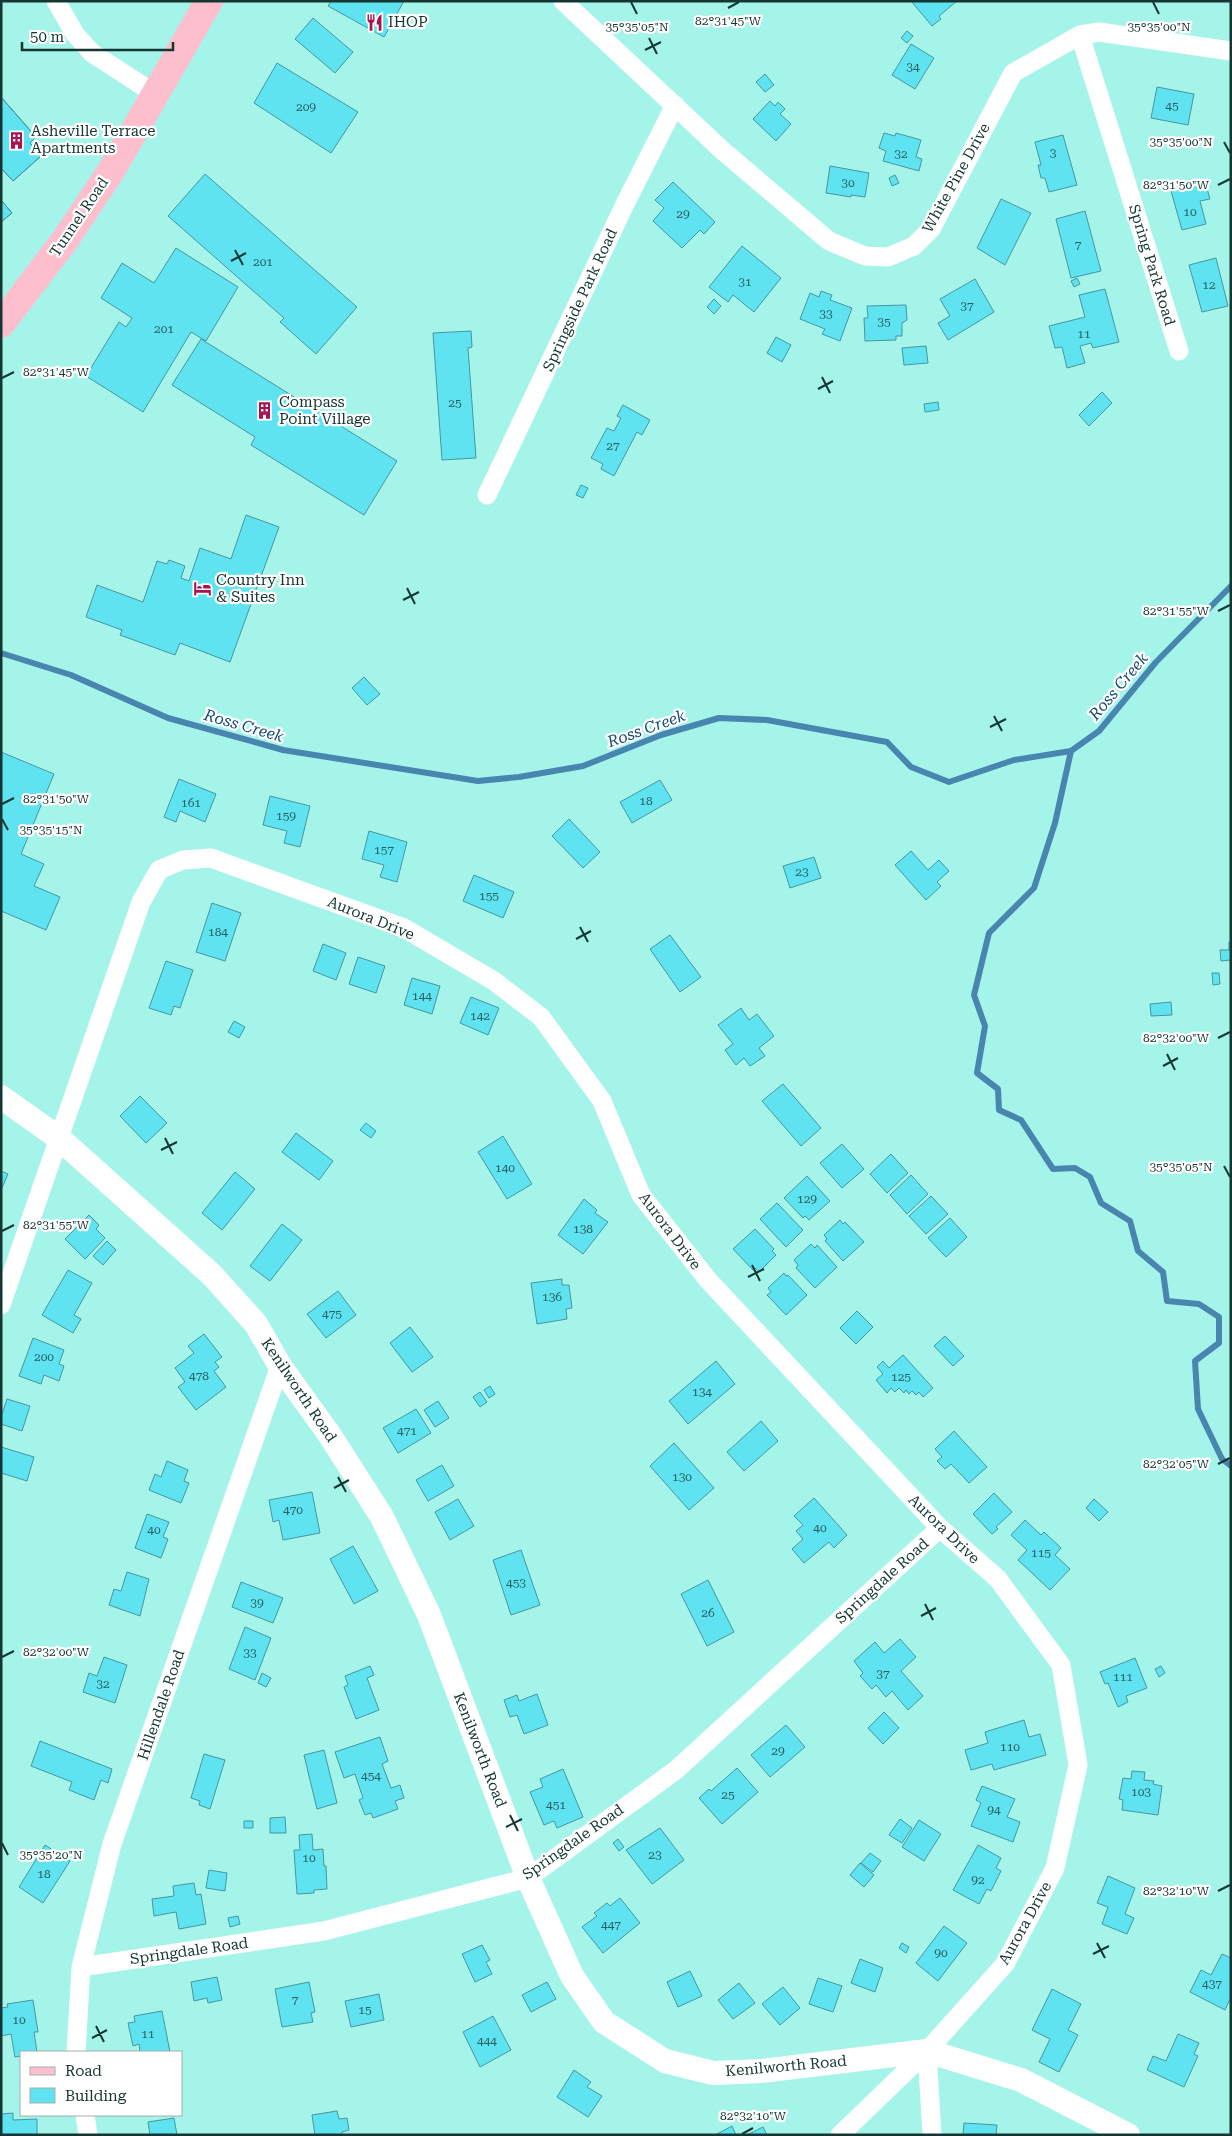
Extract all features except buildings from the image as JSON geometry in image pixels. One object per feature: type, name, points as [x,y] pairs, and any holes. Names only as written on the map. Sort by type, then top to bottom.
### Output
[{"type":"main road","name":"Tunnel Road","points":[[1,324],[70,232],[111,171],[209,1]]},
{"type":"street","points":[[56,1],[75,34],[92,52],[155,94]]},
{"type":"street","name":"White Pine Drive","points":[[563,1],[723,151],[829,241],[865,256],[888,257],[914,246],[931,229],[1013,73],[1080,35],[1100,32],[1231,51]]},
{"type":"street","name":"Spring Park Road","points":[[1080,35],[1179,351]]},
{"type":"street","name":"Springside Park Road","points":[[487,495],[621,213],[675,105]]},
{"type":"street","name":"Aurora Drive","points":[[1,1305],[141,902],[159,870],[183,860],[211,858],[404,928],[494,981],[541,1017],[602,1101],[641,1195],[708,1280],[940,1528],[998,1579],[1061,1665],[1078,1765],[1055,1868],[1005,1964],[927,2051],[840,2135]]},
{"type":"street","name":"Kenilworth Road","points":[[1,1097],[60,1139],[212,1275],[256,1324],[280,1366],[329,1434],[382,1517],[429,1615],[528,1878],[572,1976],[604,2022],[664,2061],[713,2073],[761,2071],[927,2051],[1021,2080],[1128,2135]]},
{"type":"street","name":"Hillendale Road","points":[[76,2051],[81,1967],[112,1844],[280,1366]]},
{"type":"street","name":"Springdale Road","points":[[81,1967],[324,1931],[528,1878],[676,1770],[940,1528]]},
{"type":"street","points":[[927,2051],[932,2135]]},
{"type":"street","points":[[85,2116],[88,2135]]},
{"type":"waterway","name":"Ross Creek","points":[[1,653],[71,675],[168,718],[283,750],[478,781],[519,777],[583,766],[661,735],[719,718],[767,720],[887,742],[911,767],[949,782],[1014,760],[1071,751],[1099,731],[1156,662],[1231,586]]},
{"type":"waterway","points":[[1071,751],[1055,823],[1034,888],[989,933],[974,995],[985,1026],[977,1073],[998,1089],[999,1110],[1021,1120],[1053,1169],[1075,1168],[1090,1177],[1101,1203],[1130,1221],[1138,1251],[1163,1272],[1167,1301],[1199,1304],[1219,1317],[1219,1343],[1195,1361],[1198,1409],[1222,1459],[1231,1466]]},
{"type":"place","name":"IHOP","points":[[374,22]]},
{"type":"place","name":"Asheville Terrace Apartments","points":[[17,140]]},
{"type":"place","name":"Compass Point Village","points":[[265,411]]},
{"type":"place","name":"Country Inn & Suites","points":[[202,589]]}]
